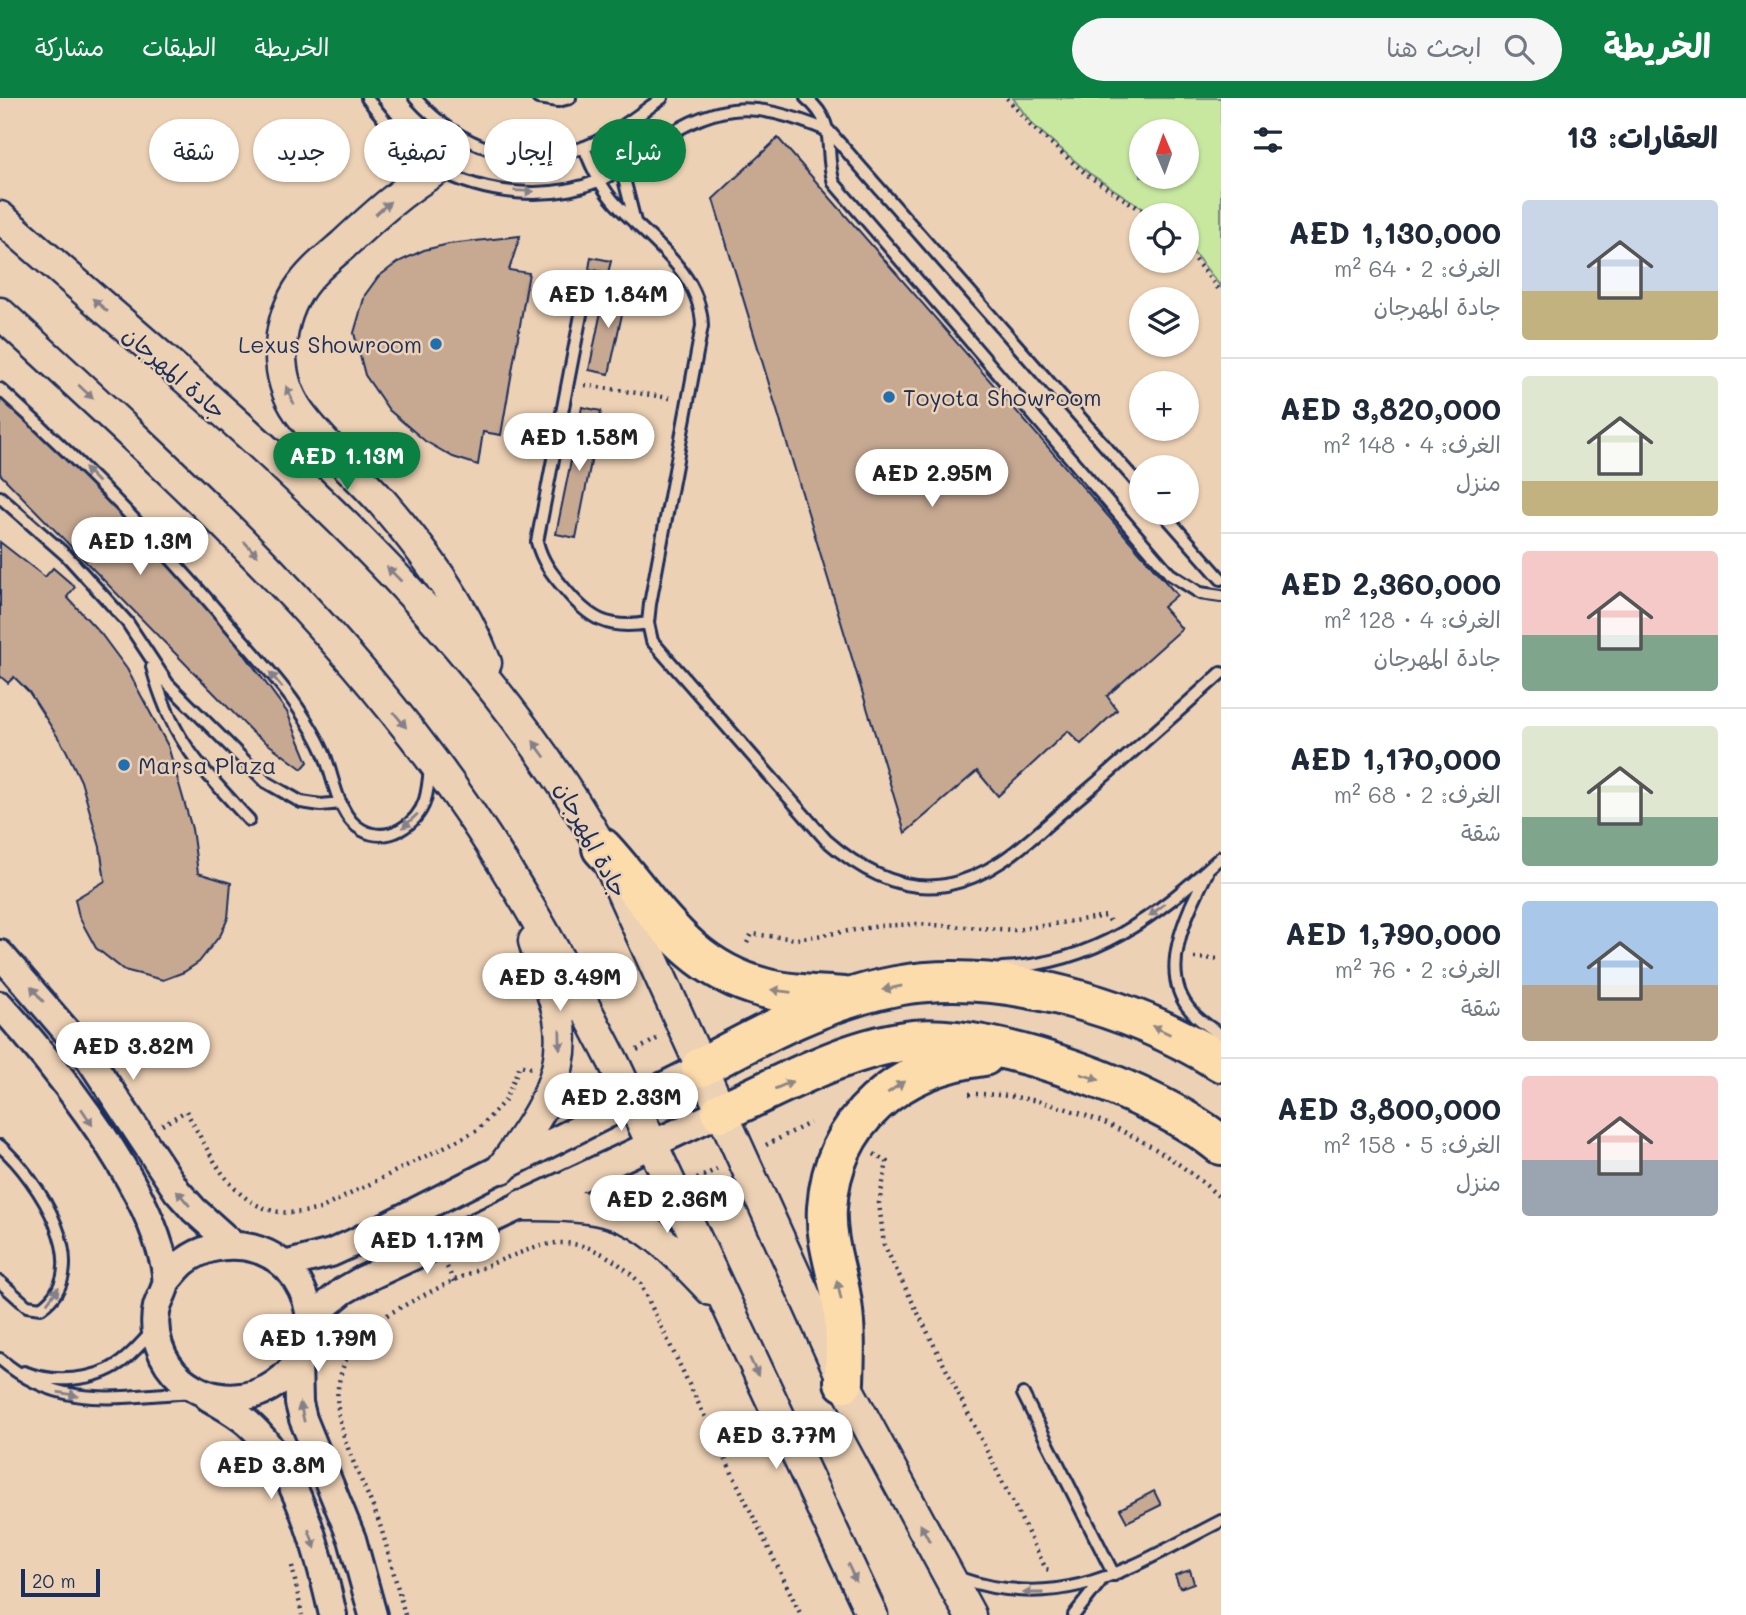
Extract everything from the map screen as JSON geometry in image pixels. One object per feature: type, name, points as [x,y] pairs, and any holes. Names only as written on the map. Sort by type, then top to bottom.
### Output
[{"type":"highway","points":[[601,848],[680,942],[704,962],[731,978],[766,989],[849,998]]},
{"type":"highway","points":[[701,1067],[797,1019],[849,998],[897,986],[936,982],[1002,986],[1093,1004],[1192,1044],[1221,1062]]},
{"type":"highway","points":[[721,1112],[879,1047],[914,1040],[950,1039],[983,1043],[1124,1088],[1172,1112],[1221,1145]]},
{"type":"highway","points":[[844,1382],[841,1299],[830,1247],[827,1209],[833,1172],[847,1139],[868,1110],[884,1095],[921,1071],[953,1060],[1025,1057]]},
{"type":"main road","points":[[419,182],[389,202],[299,289],[287,312],[281,337],[281,362],[286,387],[297,410],[382,502],[444,583],[476,641],[496,689]]},
{"type":"main road","name":"جادة المهرجان","points":[[0,217],[300,481],[405,586],[496,689],[553,768],[601,848],[844,1382],[970,1615]]},
{"type":"main road","points":[[0,313],[232,528],[313,616],[432,759],[472,816],[527,903],[614,1063],[872,1615]]},
{"type":"main road","points":[[502,1168],[547,1103],[557,1076],[561,1046],[559,1017],[538,957],[527,903]]},
{"type":"main road","points":[[523,1205],[576,1204],[608,1210],[638,1222],[664,1240],[725,1305]]},
{"type":"street","points":[[0,954],[87,1055],[185,1200],[233,1245]]},
{"type":"street","points":[[0,1005],[72,1093],[113,1155],[155,1234],[167,1281]]},
{"type":"street","points":[[284,1265],[331,1253],[353,1243],[701,1067]]},
{"type":"street","points":[[309,1319],[343,1291],[362,1280],[721,1112]]},
{"type":"street","points":[[201,1392],[222,1398],[244,1397],[266,1391],[284,1379],[298,1361],[309,1334],[309,1319],[302,1289],[284,1265],[260,1251],[233,1245],[207,1249],[184,1262],[167,1281],[157,1306],[154,1330],[164,1357],[180,1377],[201,1392],[247,1422],[279,1461],[316,1551],[333,1615]]},
{"type":"street","points":[[298,1361],[299,1403],[303,1419],[352,1539],[373,1615]]},
{"type":"lane","points":[[367,98],[385,119]]},
{"type":"lane","points":[[415,98],[434,119],[462,139],[494,152],[528,157],[591,144]]},
{"type":"lane","points":[[538,98],[558,101],[570,98]]},
{"type":"lane","points":[[631,119],[662,98]]},
{"type":"lane","points":[[806,98],[822,115],[829,131],[829,167],[834,183],[1170,574],[1200,593],[1221,596]]},
{"type":"lane","points":[[686,122],[704,110],[731,102],[759,100],[799,111],[829,131],[1129,473]]},
{"type":"lane","points":[[584,147],[591,162]]},
{"type":"lane","points":[[470,182],[524,193],[568,190],[596,182]]},
{"type":"lane","points":[[601,182],[615,203],[683,274],[695,289],[701,307],[702,326],[648,623],[652,641],[826,840],[850,862],[880,877],[911,885],[944,886],[991,869],[1116,767],[1221,673]]},
{"type":"lane","points":[[625,182],[635,222]]},
{"type":"lane","points":[[584,299],[538,527],[541,556],[582,610],[596,619],[631,626],[648,623]]},
{"type":"lane","points":[[0,388],[122,506],[280,685],[297,706],[324,753],[341,803],[362,830],[385,834],[407,827],[425,800],[432,759]]},
{"type":"lane","points":[[0,497],[67,556],[127,622],[150,661],[176,693],[266,782],[301,802],[321,805],[341,803]]},
{"type":"lane","points":[[1174,525],[1221,579]]},
{"type":"lane","points":[[150,661],[170,723],[187,752],[249,820]]},
{"type":"lane","points":[[987,968],[1042,964],[1070,958],[1122,936],[1221,857]]},
{"type":"lane","points":[[1210,867],[1190,907],[1177,958],[1176,976],[1180,994],[1190,1011],[1221,1035]]},
{"type":"lane","points":[[936,982],[974,971]]},
{"type":"lane","points":[[0,1146],[26,1174],[49,1211],[63,1244],[66,1265],[64,1279],[50,1301],[41,1308],[27,1306],[0,1282]]},
{"type":"lane","points":[[4,1362],[35,1376],[54,1379],[93,1375],[120,1363],[154,1330]]},
{"type":"lane","points":[[4,1362],[33,1383],[63,1395],[94,1398],[201,1392]]},
{"type":"lane","points":[[1023,1394],[1114,1575]]},
{"type":"lane","points":[[947,1574],[996,1590],[1048,1593],[1073,1590],[1100,1582],[1221,1521]]},
{"type":"lane","points":[[1074,1615],[1100,1582]]},
{"type":"path","points":[[1007,98],[1030,125],[1087,174],[1131,203]]},
{"type":"path","points":[[1199,265],[1221,292]]},
{"type":"path","points":[[567,382],[688,401]]},
{"type":"path","points":[[747,943],[752,934],[797,940],[880,926],[917,924],[1015,930],[1106,916],[1122,936]]},
{"type":"path","points":[[1177,958],[1221,959]]},
{"type":"path","points":[[142,1136],[186,1111],[226,1181],[239,1194],[269,1210],[303,1213],[320,1209],[478,1129],[505,1100],[520,1065],[557,1076],[587,1078],[681,1026]]},
{"type":"path","points":[[962,1094],[989,1094],[1041,1102],[1090,1119],[1137,1140],[1181,1167],[1221,1199]]},
{"type":"path","points":[[882,1143],[874,1154],[887,1161],[879,1203],[884,1245],[1046,1569],[1065,1574],[1073,1590]]},
{"type":"path","points":[[405,1615],[381,1529],[343,1432],[338,1409],[338,1384],[345,1361],[357,1340],[385,1318],[509,1256],[533,1247],[558,1243],[605,1254],[640,1283],[802,1615]]},
{"type":"green space","points":[[1013,98],[1221,98],[1221,287],[1199,259],[1199,203],[1135,203],[1089,173],[1032,124]]},
{"type":"building","name":"Toyota Showroom","points":[[778,138],[1177,595],[1163,607],[1182,629],[1107,696],[1117,710],[1081,744],[1068,731],[998,796],[977,771],[905,833],[713,199]]},
{"type":"building","name":"Lexus Showroom","points":[[520,236],[509,270],[529,273],[501,435],[483,432],[478,465],[453,457],[425,441],[389,410],[365,375],[354,333],[365,295],[378,277],[398,262],[424,250],[449,244]]},
{"type":"building","points":[[591,257],[611,261],[608,273],[589,269]]},
{"type":"building","points":[[606,287],[627,291],[609,374],[589,370]]},
{"type":"building","points":[[0,393],[109,498],[215,614],[287,712],[308,762],[302,769],[252,732],[0,474]]},
{"type":"building","points":[[582,407],[601,411],[576,538],[556,534]]},
{"type":"building","name":"Marsa Plaza","points":[[0,542],[45,577],[53,568],[75,587],[67,597],[101,634],[127,669],[168,746],[192,829],[198,873],[231,883],[228,918],[221,934],[199,962],[184,972],[163,980],[124,970],[96,948],[79,917],[75,899],[105,881],[100,847],[81,781],[66,750],[29,692],[14,677],[8,683],[0,676]]},
{"type":"building","points":[[1154,1491],[1161,1505],[1127,1522],[1120,1509]]},
{"type":"building","points":[[1190,1570],[1194,1583],[1180,1588],[1175,1575]]},
{"type":"place","name":"Lexus Showroom","points":[[436,344]]},
{"type":"place","name":"Toyota Showroom","points":[[889,397]]},
{"type":"place","name":"Marsa Plaza","points":[[124,765]]}]
